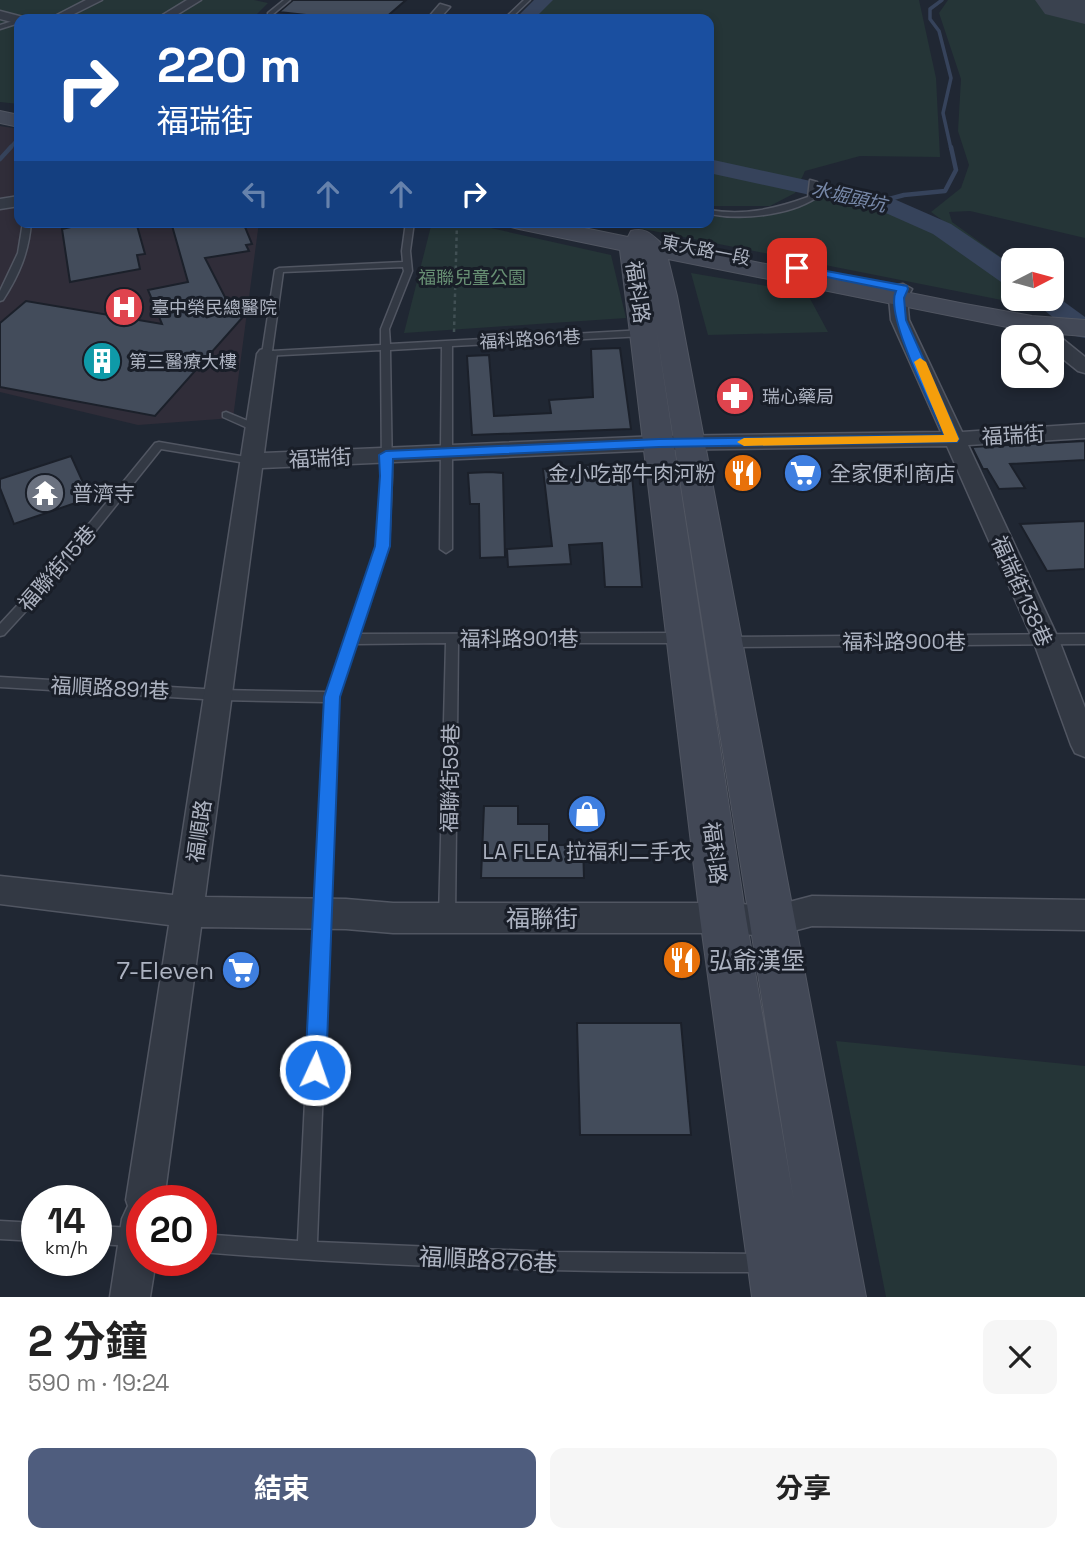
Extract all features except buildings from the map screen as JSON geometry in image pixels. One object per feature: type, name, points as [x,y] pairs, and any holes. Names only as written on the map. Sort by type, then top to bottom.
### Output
[{"type":"street","points":[[66,14],[96,0]]},
{"type":"street","points":[[171,14],[195,0]]},
{"type":"street","points":[[438,14],[444,7]]},
{"type":"street","name":"東大路一段","points":[[554,228],[1058,324]]},
{"type":"street","name":"東大路一段","points":[[589,228],[641,243]]},
{"type":"street","name":"福科路","points":[[641,243],[644,333],[674,443]]},
{"type":"street","name":"福科路","points":[[641,243],[664,296],[674,443],[705,640],[774,921],[837,1297]]},
{"type":"street","name":"福瑞街138巷","points":[[900,293],[900,320],[1046,640],[1085,746]]},
{"type":"street","points":[[1058,324],[1085,367]]},
{"type":"street","points":[[252,461],[267,354]]},
{"type":"street","name":"福瑞街","points":[[252,461],[674,443],[952,439],[1085,431]]},
{"type":"street","name":"福順路","points":[[148,1185],[252,461]]},
{"type":"street","name":"福科路","points":[[705,640],[723,918],[778,1280]]},
{"type":"street","name":"福聯街","points":[[0,890],[188,912],[447,918],[723,918],[774,921],[812,911],[1085,915]]},
{"type":"street","name":"福順路","points":[[131,1297],[134,1276]]},
{"type":"lane","points":[[270,14],[287,0]]},
{"type":"lane","points":[[513,14],[527,0]]},
{"type":"lane","points":[[714,213],[762,214],[788,208],[811,198],[813,182]]},
{"type":"lane","points":[[0,298],[17,272],[26,246],[27,228]]},
{"type":"lane","points":[[307,1252],[323,915],[328,697],[383,546],[387,476],[385,329],[408,271],[406,251],[409,228]]},
{"type":"lane","points":[[408,264],[279,270],[267,354],[417,345]]},
{"type":"lane","name":"福科路961巷","points":[[417,345],[644,333]]},
{"type":"lane","points":[[446,549],[447,344]]},
{"type":"lane","points":[[226,415],[256,428]]},
{"type":"lane","name":"福聯街15巷","points":[[0,632],[66,560],[159,445],[252,461]]},
{"type":"lane","name":"福聯街59巷","points":[[447,918],[452,638]]},
{"type":"lane","name":"福科路901巷","points":[[350,639],[705,640]]},
{"type":"lane","name":"福科路900巷","points":[[705,640],[1085,639]]},
{"type":"lane","name":"福順路891巷","points":[[0,682],[220,695],[328,697]]},
{"type":"lane","points":[[0,1230],[21,1231]]},
{"type":"lane","name":"福順路876巷","points":[[217,1244],[307,1252],[600,1265],[778,1280]]},
{"type":"path","points":[[447,344],[454,337],[457,228]]},
{"type":"shaded area","name":"臺中榮民總醫院","points":[[0,126],[14,128],[14,228],[258,228],[233,418],[138,425],[0,392]]},
{"type":"green space","points":[[0,0],[254,0],[268,3],[257,14],[14,14],[14,103],[0,102]]},
{"type":"green space","points":[[537,0],[919,0],[936,78],[940,157],[860,156],[805,171],[795,193],[770,206],[714,206],[714,14],[524,14]]},
{"type":"green space","points":[[948,0],[1085,0],[1085,238],[970,211],[949,212],[952,222],[1001,257],[1001,263],[931,212],[961,188],[969,165],[958,131],[961,79],[939,13]]},
{"type":"green space","points":[[827,195],[857,200],[934,230],[1001,277],[1001,300],[638,228],[714,228],[714,216],[741,217],[769,213]]},
{"type":"green space","name":"福聯兒童公園","points":[[430,228],[491,228],[611,255],[626,318],[404,333]]},
{"type":"green space","points":[[691,273],[807,293],[828,332],[708,335]]},
{"type":"green space","points":[[836,1041],[1085,1066],[1085,1297],[886,1297]]},
{"type":"waterway","name":"水堀頭坑","points":[[529,14],[544,0]]},
{"type":"waterway","points":[[942,0],[930,9],[930,19],[939,31],[951,78],[943,113],[951,149]]},
{"type":"waterway","points":[[9,149],[14,144]]},
{"type":"waterway","points":[[0,159],[11,147]]},
{"type":"waterway","points":[[878,202],[904,195],[945,191],[956,170],[951,147]]},
{"type":"waterway","name":"水堀頭坑","points":[[714,167],[886,204],[942,229],[1001,270]]},
{"type":"waterway","name":"水堀頭坑","points":[[1061,312],[1085,330]]},
{"type":"runway","points":[[1068,0],[1085,4]]},
{"type":"slow traffic","points":[[744,442],[952,439],[920,362]]},
{"type":"place","name":"臺中榮民總醫院","points":[[124,307]]},
{"type":"place","name":"第三醫療大樓","points":[[102,361]]},
{"type":"place","name":"瑞心藥局","points":[[735,396]]},
{"type":"place","name":"金小吃部牛肉河粉","points":[[743,473]]},
{"type":"place","name":"全家便利商店","points":[[803,473]]},
{"type":"place","name":"普濟寺","points":[[45,493]]},
{"type":"place","name":"LA FLEA 拉福利二手衣","points":[[587,814]]},
{"type":"place","name":"弘爺漢堡","points":[[682,960]]},
{"type":"place","name":"7-Eleven","points":[[241,970]]},
{"type":"route","points":[[315,1070],[332,697],[383,546],[386,455],[659,443],[952,439],[900,320],[898,298],[903,289],[797,268]]}]
